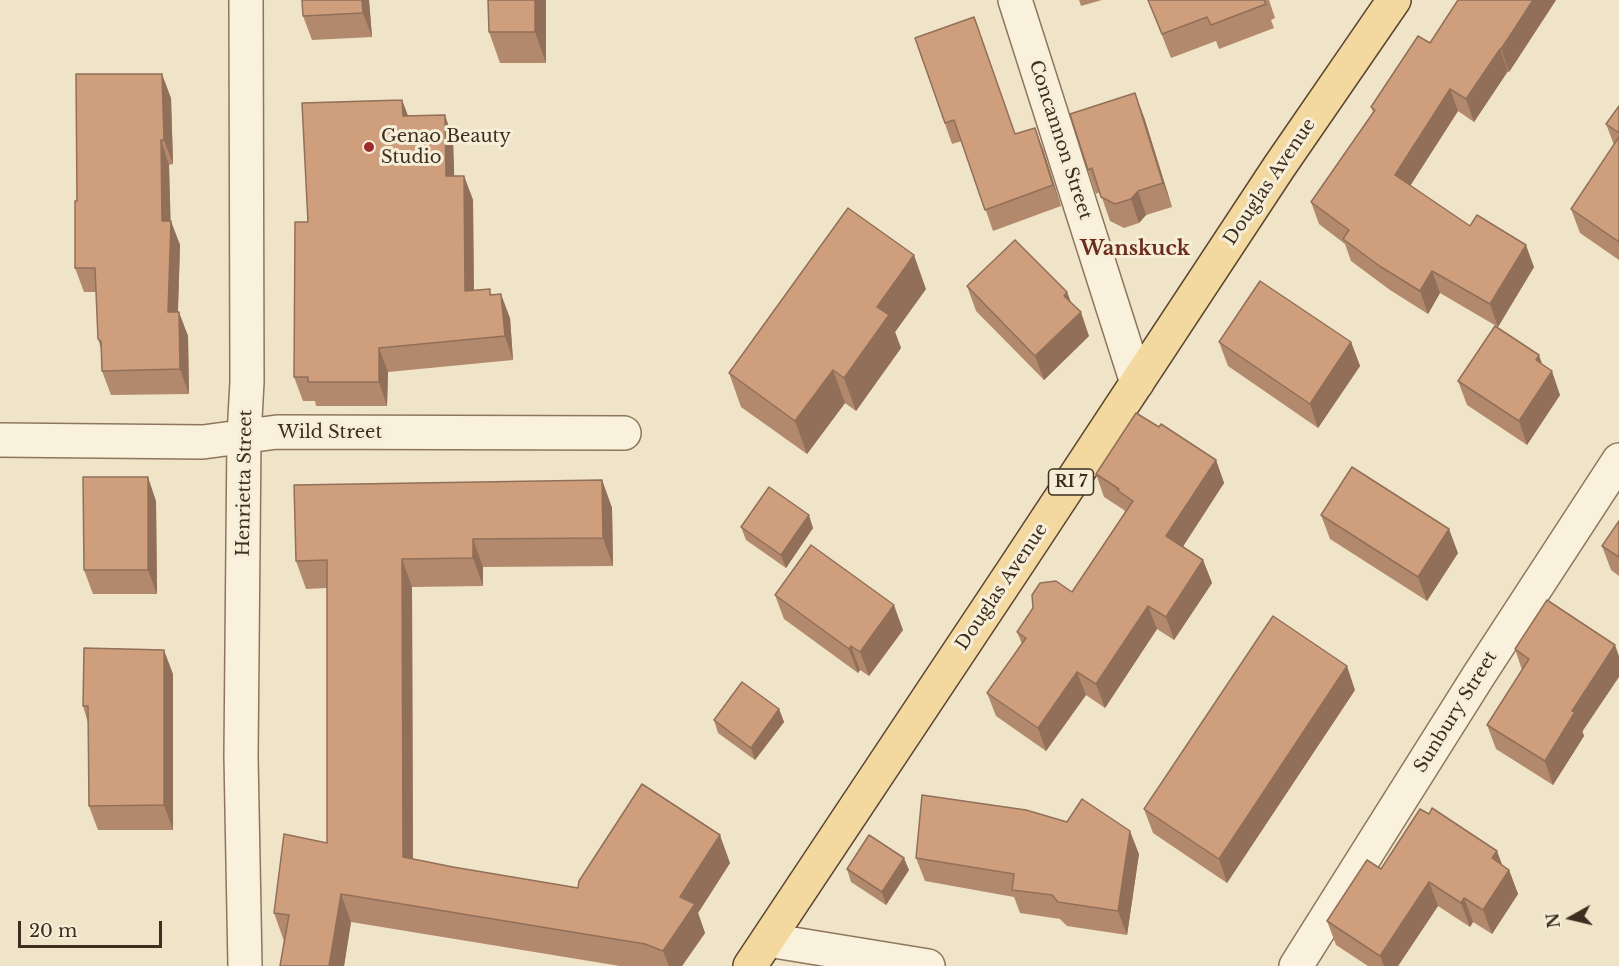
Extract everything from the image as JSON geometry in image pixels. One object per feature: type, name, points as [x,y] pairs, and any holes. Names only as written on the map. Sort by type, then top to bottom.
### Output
[{"type":"main road","name":"Douglas Avenue","points":[[759,953],[1279,167],[1394,0]]},
{"type":"street","name":"Henrietta Street","points":[[245,966],[241,756],[244,436],[247,382],[246,0]]},
{"type":"street","name":"Concannon Street","points":[[1015,0],[1137,383]]},
{"type":"street","name":"Wild Street","points":[[0,440],[204,442],[277,432],[624,433]]},
{"type":"street","name":"Sunbury Street","points":[[1296,966],[1479,675],[1619,460]]},
{"type":"street","points":[[759,953],[928,966]]},
{"type":"building","points":[[302,0],[362,0],[363,13],[303,16]]},
{"type":"building","points":[[488,0],[535,0],[535,32],[489,32]]},
{"type":"building","points":[[1148,0],[1264,0],[1266,4],[1211,25],[1207,17],[1162,34]]},
{"type":"building","points":[[1458,0],[1533,0],[1466,99],[1450,89],[1395,175],[1470,226],[1477,215],[1526,245],[1490,304],[1432,271],[1420,291],[1381,267],[1343,239],[1349,230],[1311,202],[1375,110],[1371,107],[1418,36],[1430,43]]},
{"type":"building","points":[[974,17],[1015,134],[1035,128],[1053,185],[985,210],[954,120],[945,123],[915,38]]},
{"type":"building","points":[[76,74],[162,74],[164,140],[161,140],[162,221],[171,221],[168,312],[179,312],[180,369],[102,371],[101,341],[98,339],[95,268],[75,268]]},
{"type":"building","points":[[1135,93],[1163,183],[1138,191],[1131,199],[1115,204],[1101,197],[1092,168],[1088,170],[1070,114]]},
{"type":"building","points":[[402,100],[403,116],[445,115],[446,176],[464,176],[465,291],[490,289],[490,295],[501,294],[505,336],[379,348],[379,382],[308,382],[308,377],[294,377],[295,222],[308,222],[302,103]]},
{"type":"building","points":[[1619,106],[1619,133],[1606,124]]},
{"type":"building","points":[[1619,137],[1619,242],[1571,209]]},
{"type":"building","points":[[848,208],[914,255],[877,307],[889,315],[844,378],[833,370],[795,421],[729,373]]},
{"type":"building","points":[[1015,240],[1067,292],[1064,296],[1081,312],[1035,356],[967,286]]},
{"type":"building","points":[[1260,281],[1351,342],[1310,404],[1219,342]]},
{"type":"building","points":[[1495,326],[1539,355],[1536,360],[1552,371],[1519,421],[1458,381]]},
{"type":"building","points":[[1136,413],[1159,427],[1161,424],[1216,460],[1166,536],[1203,560],[1166,617],[1148,606],[1096,684],[1077,672],[1038,728],[987,693],[1026,638],[1017,632],[1033,608],[1032,595],[1040,583],[1056,581],[1072,592],[1133,501],[1096,474]]},
{"type":"building","points":[[1352,467],[1449,529],[1418,577],[1321,515]]},
{"type":"building","points":[[83,477],[148,477],[148,570],[84,570]]},
{"type":"building","points":[[602,480],[603,538],[473,539],[473,558],[402,559],[403,857],[578,888],[579,881],[642,784],[720,835],[680,897],[695,904],[663,951],[645,944],[341,894],[329,966],[280,966],[289,915],[274,913],[284,834],[327,843],[327,560],[296,561],[294,485]]},
{"type":"building","points":[[769,487],[809,515],[781,555],[741,527]]},
{"type":"building","points":[[1619,521],[1619,557],[1602,546]]},
{"type":"building","points":[[811,545],[894,605],[860,652],[851,646],[849,649],[775,595]]},
{"type":"building","points":[[1547,600],[1615,645],[1572,711],[1575,712],[1545,761],[1487,725],[1529,659],[1515,649]]},
{"type":"building","points":[[1273,616],[1347,666],[1219,859],[1144,809]]},
{"type":"building","points":[[84,648],[164,650],[164,805],[89,806],[88,706],[83,706]]},
{"type":"building","points":[[742,682],[779,709],[751,748],[714,720]]},
{"type":"building","points":[[922,795],[1026,810],[1067,822],[1082,799],[1130,831],[1118,911],[1058,902],[1052,895],[1012,890],[1014,874],[916,858]]},
{"type":"building","points":[[1432,808],[1497,851],[1492,858],[1509,870],[1483,910],[1464,898],[1461,903],[1429,882],[1380,956],[1327,921],[1367,860],[1381,869],[1420,809],[1429,814]]},
{"type":"building","points":[[869,835],[904,858],[882,892],[847,869]]},
{"type":"place","name":"Genao Beauty Studio","points":[[369,147]]},
{"type":"district","name":"Wanskuck","points":[[1135,249]]}]
